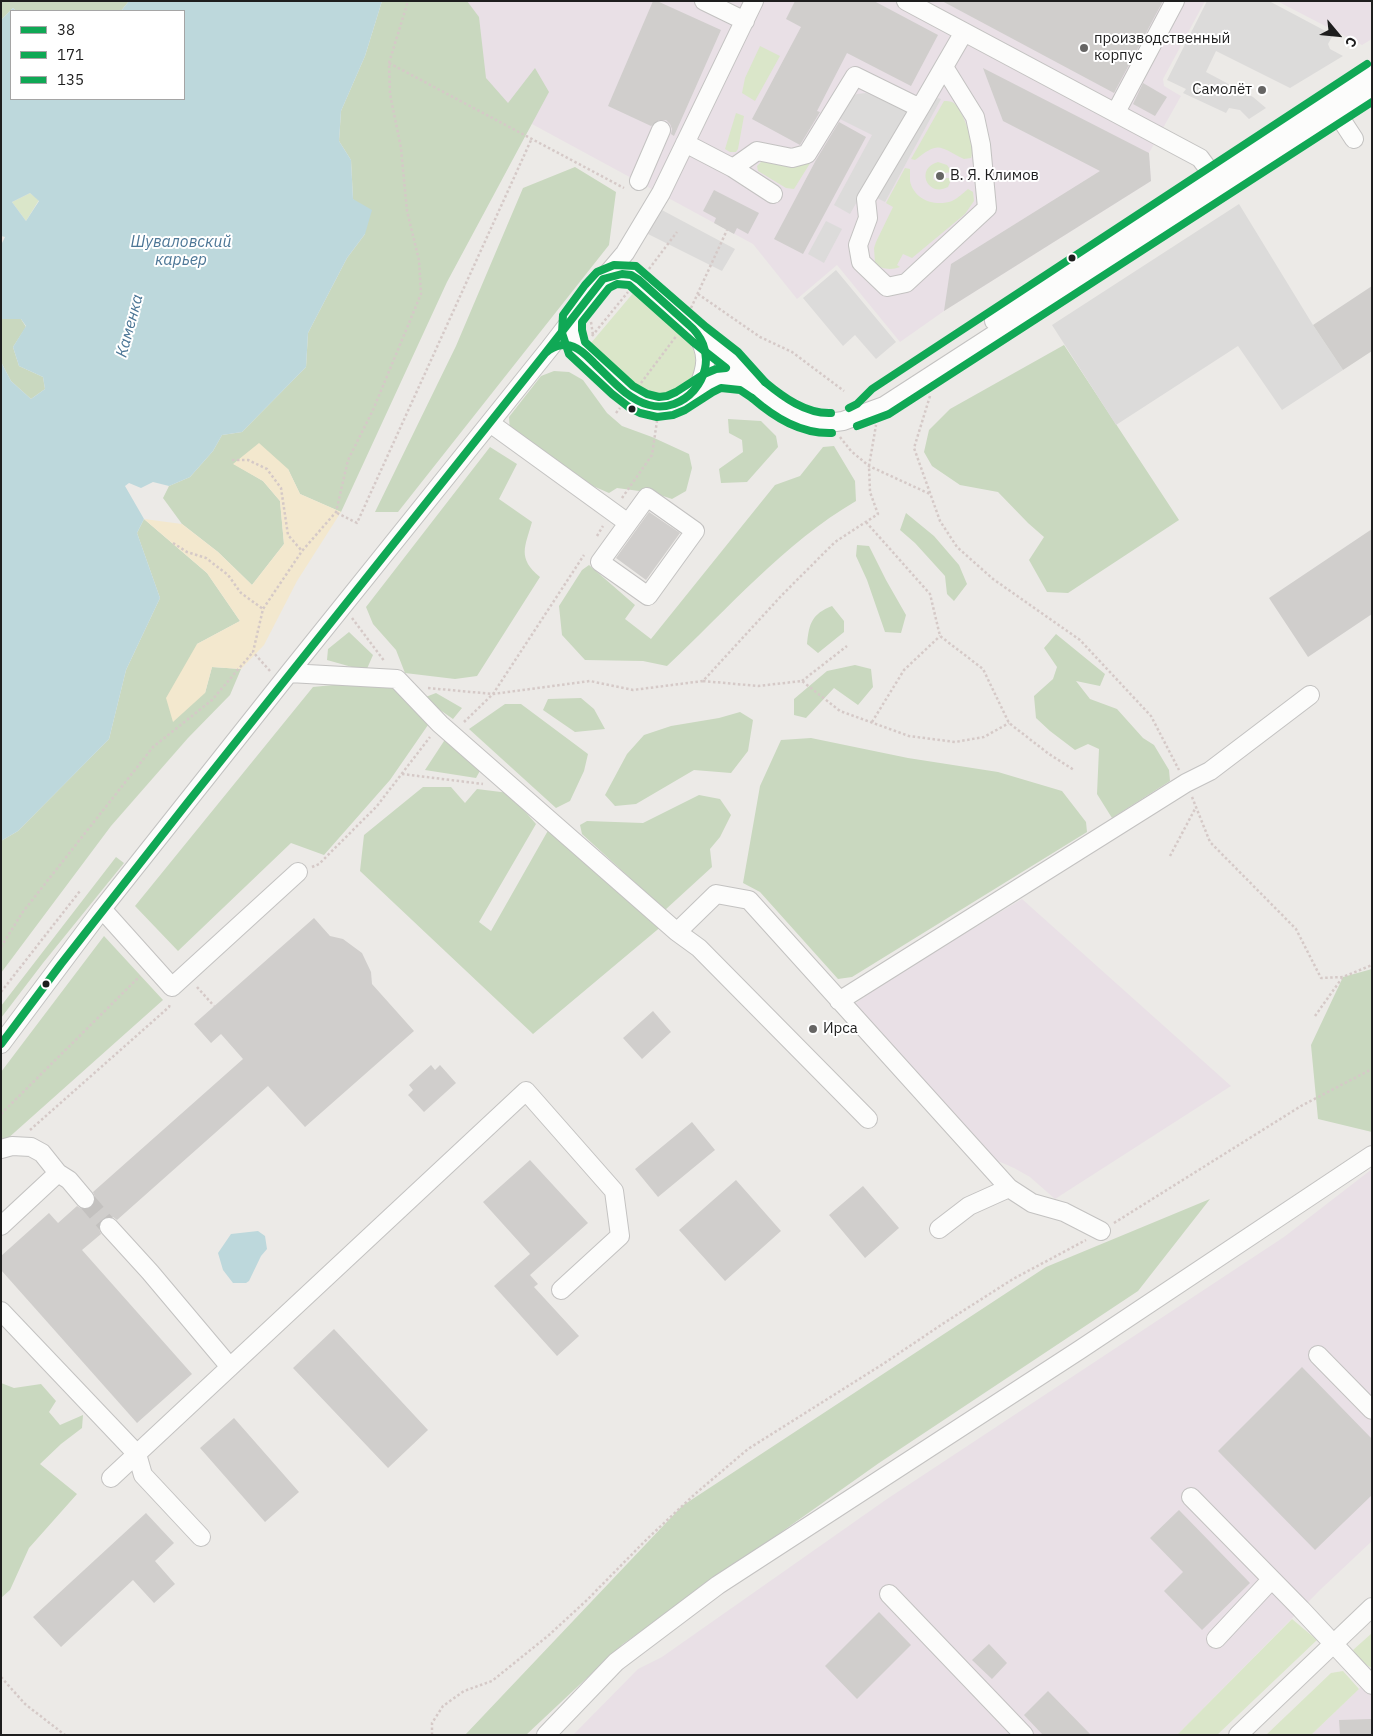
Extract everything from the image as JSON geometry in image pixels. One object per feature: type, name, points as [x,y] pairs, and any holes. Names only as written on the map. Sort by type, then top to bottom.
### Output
[{"type":"street","points":[[704,1],[745,21]]},
{"type":"street","points":[[1,1044],[102,909],[625,253],[661,193],[754,1]]},
{"type":"street","points":[[906,1],[1200,158],[1217,182]]},
{"type":"street","points":[[1116,112],[1175,1]]},
{"type":"street","points":[[944,67],[975,117],[982,145],[987,208],[906,283],[887,287],[861,262],[858,245],[868,218],[866,199],[964,32]]},
{"type":"street","points":[[603,279],[620,274],[633,275],[690,327],[739,366],[749,382],[785,409],[815,422],[828,423],[868,417],[1217,182],[1372,72]]},
{"type":"street","points":[[733,168],[757,151],[792,158],[807,154],[855,76],[920,108]]},
{"type":"street","points":[[1217,182],[1337,113],[1372,90]]},
{"type":"street","points":[[1337,113],[1354,139]]},
{"type":"street","points":[[634,186],[661,130]]},
{"type":"street","points":[[685,142],[733,168],[774,194]]},
{"type":"street","points":[[572,320],[572,334],[630,396],[645,404],[658,407],[670,406],[681,402],[708,382],[723,377],[749,382]]},
{"type":"street","points":[[690,327],[703,345],[706,358],[698,388]]},
{"type":"street","points":[[549,349],[583,344]]},
{"type":"street","points":[[490,423],[628,523]]},
{"type":"street","points":[[646,497],[695,531],[648,596],[600,562],[628,523],[646,497]]},
{"type":"street","points":[[285,678],[397,679],[446,729],[677,932],[699,948],[868,1119]]},
{"type":"street","points":[[839,1001],[1186,783],[1210,771],[1310,695]]},
{"type":"street","points":[[102,909],[172,987],[298,872]]},
{"type":"street","points":[[677,932],[716,894],[749,900],[1009,1188],[1032,1203],[1064,1212],[1101,1231]]},
{"type":"street","points":[[111,1478],[526,1091],[614,1191],[620,1236],[561,1290]]},
{"type":"street","points":[[7,1148],[32,1147],[42,1153],[58,1173],[69,1180],[84,1199]]},
{"type":"street","points":[[546,1735],[616,1662],[718,1585],[1081,1349],[1372,1155]]},
{"type":"street","points":[[1,1226],[58,1173]]},
{"type":"street","points":[[939,1228],[969,1206],[1009,1188]]},
{"type":"street","points":[[109,1227],[150,1272],[230,1367]]},
{"type":"street","points":[[1,1311],[137,1454],[143,1474],[201,1537]]},
{"type":"street","points":[[1318,1355],[1372,1410]]},
{"type":"street","points":[[1191,1497],[1372,1684]]},
{"type":"street","points":[[1216,1639],[1271,1580]]},
{"type":"street","points":[[889,1594],[1024,1735]]},
{"type":"street","points":[[1238,1735],[1372,1607]]},
{"type":"path","points":[[1,947],[22,913],[153,746],[212,700],[253,652],[263,609],[302,551],[336,512],[348,460],[373,410],[421,294],[419,260],[407,211],[400,148],[390,94],[389,63],[408,1]]},
{"type":"path","points":[[389,63],[532,138],[634,186]]},
{"type":"path","points":[[336,512],[357,523],[532,138]]},
{"type":"path","points":[[616,413],[679,333],[690,327],[698,294],[727,230]]},
{"type":"path","points":[[647,272],[677,232]]},
{"type":"path","points":[[583,344],[631,289]]},
{"type":"path","points":[[698,294],[760,337],[792,352],[844,391]]},
{"type":"path","points":[[931,392],[914,448],[940,521],[957,547],[993,580],[1080,640],[1151,716],[1186,783],[1210,842],[1296,929],[1321,978],[1342,977],[1372,965]]},
{"type":"path","points":[[596,537],[652,454],[658,407]]},
{"type":"path","points":[[703,681],[782,595],[835,542],[878,514],[870,492],[869,466],[877,428],[868,417]]},
{"type":"path","points":[[838,434],[851,451],[869,466],[930,494]]},
{"type":"path","points":[[232,460],[248,460],[267,469],[281,488],[288,535],[302,551]]},
{"type":"path","points":[[866,522],[930,594],[940,636],[983,669],[1009,723],[1049,754],[1074,770]]},
{"type":"path","points":[[173,543],[186,552],[206,558],[228,576],[241,594],[263,609]]},
{"type":"path","points":[[298,872],[319,864],[377,806],[402,774],[446,729],[492,694],[585,554]]},
{"type":"path","points":[[348,613],[397,679]]},
{"type":"path","points":[[872,722],[904,670],[940,636]]},
{"type":"path","points":[[426,688],[492,694],[590,681],[633,690],[703,681],[758,686],[802,681],[847,646]]},
{"type":"path","points":[[253,652],[285,678]]},
{"type":"path","points":[[802,681],[840,711],[909,736],[954,742],[984,737],[1009,723]]},
{"type":"path","points":[[402,774],[485,784]]},
{"type":"path","points":[[1170,856],[1196,807]]},
{"type":"path","points":[[1,992],[80,892]]},
{"type":"path","points":[[1,1114],[152,964]]},
{"type":"path","points":[[186,975],[214,1006]]},
{"type":"path","points":[[1315,1016],[1342,977]]},
{"type":"path","points":[[7,1148],[169,1006],[172,987]]},
{"type":"path","points":[[432,1735],[432,1723],[443,1706],[464,1691],[492,1681],[549,1635],[695,1494],[748,1449],[884,1364],[1014,1279],[1101,1231],[1301,1106],[1372,1069]]},
{"type":"path","points":[[1,1677],[25,1704],[65,1735]]},
{"type":"shaded area","points":[[418,1],[1205,1],[1163,79],[1164,86],[1181,96],[1149,153],[1151,181],[944,311],[900,342],[837,265],[797,299],[753,244],[403,54]]},
{"type":"shaded area","points":[[1207,1],[1269,1],[1333,35],[1328,44],[1330,49],[1343,56],[1290,88],[1216,51],[1206,72],[1253,97],[1266,108],[1249,119],[1240,110],[1229,108],[1226,113],[1183,93],[1186,89],[1167,80]]},
{"type":"shaded area","points":[[1277,1],[1372,1],[1372,39],[1362,45]]},
{"type":"shaded area","points":[[866,93],[907,111],[938,98],[941,99],[885,202],[863,191],[850,214],[834,205],[872,135],[838,118],[849,98],[857,94]]},
{"type":"shaded area","points":[[1239,204],[1313,325],[1343,370],[1282,410],[1238,346],[1116,425],[1052,325]]},
{"type":"shaded area","points":[[660,209],[735,249],[722,271],[648,234]]},
{"type":"shaded area","points":[[826,221],[842,229],[824,263],[808,254]]},
{"type":"shaded area","points":[[836,270],[896,342],[876,359],[855,335],[843,346],[803,298]]},
{"type":"shaded area","points":[[1022,899],[1231,1086],[1055,1199],[1030,1177],[991,1158],[851,1007],[877,986]]},
{"type":"shaded area","points":[[1372,1169],[1372,1541],[1320,1590],[1177,1735],[573,1735],[638,1669],[662,1657],[887,1499],[1284,1237]]},
{"type":"shaded area","points":[[1372,1677],[1372,1735],[1311,1735],[1367,1681]]},
{"type":"green space","points":[[1,1],[129,1],[122,10],[15,10],[13,8],[1,20]]},
{"type":"green space","points":[[382,1],[467,1],[479,17],[486,78],[508,103],[535,68],[549,92],[447,282],[341,512],[300,494],[288,469],[234,464],[263,481],[280,501],[284,544],[252,585],[218,552],[182,524],[163,498],[169,486],[190,477],[213,451],[222,435],[242,432],[306,367],[308,333],[347,258],[365,234],[353,199],[351,160],[339,141],[341,111],[365,56]]},
{"type":"green space","points":[[760,46],[780,56],[755,101],[742,93],[745,78]]},
{"type":"green space","points":[[944,101],[954,103],[962,115],[971,138],[971,158],[964,159],[944,149],[935,148],[915,160],[911,159]]},
{"type":"green space","points":[[736,113],[744,116],[738,149],[736,152],[730,152],[725,149]]},
{"type":"green space","points":[[812,160],[794,189],[786,188],[758,171],[757,166],[762,161],[789,166]]},
{"type":"green space","points":[[938,162],[947,165],[952,172],[945,173],[939,170],[934,173],[933,179],[943,182],[946,178],[952,178],[948,187],[934,189],[926,181],[926,175],[931,165]]},
{"type":"green space","points":[[575,167],[616,192],[609,245],[398,512],[375,512],[456,346],[523,188]]},
{"type":"green space","points":[[905,168],[910,169],[912,188],[926,200],[945,203],[952,201],[968,189],[973,192],[974,201],[965,214],[912,258],[903,254],[897,265],[900,267],[894,269],[883,268],[875,263],[874,248],[893,207],[886,203]]},
{"type":"green space","points":[[30,193],[39,200],[26,221],[12,202]]},
{"type":"green space","points":[[634,292],[687,339],[694,352],[695,366],[689,382],[683,388],[667,396],[658,396],[643,390],[591,343]]},
{"type":"green space","points":[[1,319],[21,319],[26,327],[13,347],[19,366],[43,377],[45,389],[31,399],[11,381],[1,362]]},
{"type":"green space","points":[[1064,345],[1179,520],[1068,593],[1047,592],[1029,560],[1044,537],[998,492],[960,485],[932,466],[924,452],[929,430],[950,409]]},
{"type":"green space","points":[[554,371],[569,372],[583,380],[607,413],[622,426],[689,454],[692,468],[686,491],[672,499],[654,493],[617,488],[609,493],[563,473],[510,432],[509,417],[541,376]]},
{"type":"green space","points":[[728,419],[761,421],[776,436],[778,447],[747,482],[721,483],[719,469],[743,452],[742,440],[729,433]]},
{"type":"green space","points":[[834,446],[855,481],[856,501],[805,536],[757,578],[667,666],[643,661],[585,660],[562,635],[559,606],[582,570],[589,565],[635,605],[625,619],[651,639],[775,485],[800,476],[823,447]]},
{"type":"green space","points":[[490,447],[517,464],[499,499],[532,522],[525,545],[525,552],[528,564],[540,577],[477,676],[455,679],[405,673],[396,650],[373,624],[366,607]]},
{"type":"green space","points":[[906,513],[934,536],[959,565],[967,584],[954,601],[947,594],[945,576],[915,543],[900,530]]},
{"type":"green space","points":[[144,519],[207,573],[240,621],[197,644],[205,693],[212,667],[241,669],[230,695],[188,738],[111,826],[1,973],[1,841],[18,831],[109,739],[126,670],[160,598],[137,533]]},
{"type":"green space","points":[[857,545],[869,546],[906,615],[901,633],[885,632],[867,580],[856,556]]},
{"type":"green space","points":[[832,606],[844,621],[844,632],[818,653],[807,644],[809,630],[816,616]]},
{"type":"green space","points":[[349,632],[373,655],[366,671],[327,660],[328,649]]},
{"type":"green space","points":[[1056,634],[1105,674],[1100,686],[1076,681],[1090,699],[1117,709],[1143,738],[1154,745],[1169,770],[1170,781],[1112,818],[1097,794],[1099,749],[1088,744],[1075,750],[1036,718],[1034,696],[1053,679],[1057,667],[1044,648]]},
{"type":"green space","points":[[855,665],[871,669],[873,687],[858,705],[834,688],[806,718],[794,715],[794,699],[827,671]]},
{"type":"green space","points":[[373,681],[401,691],[428,725],[390,780],[324,855],[291,843],[178,951],[135,906],[313,687]]},
{"type":"green space","points":[[436,693],[462,708],[453,719],[423,698]]},
{"type":"green space","points":[[581,698],[594,709],[605,729],[575,732],[543,710],[548,699]]},
{"type":"green space","points":[[505,704],[521,704],[588,754],[584,771],[570,801],[556,808],[469,729]]},
{"type":"green space","points":[[740,712],[753,720],[748,751],[731,773],[694,770],[636,804],[615,806],[605,795],[627,754],[644,735],[671,726],[719,718]]},
{"type":"green space","points":[[446,738],[482,767],[476,778],[425,770]]},
{"type":"green space","points":[[811,738],[908,758],[998,772],[1062,791],[1086,822],[1087,832],[852,977],[838,979],[760,892],[743,883],[760,786],[781,740]]},
{"type":"green space","points":[[423,787],[451,787],[465,803],[477,789],[509,793],[536,824],[479,922],[491,931],[550,827],[663,925],[533,1034],[360,871],[364,835]]},
{"type":"green space","points":[[699,795],[720,799],[731,815],[720,837],[710,849],[712,867],[665,910],[582,834],[580,825],[587,821],[643,823]]},
{"type":"green space","points":[[116,857],[124,863],[1,1018],[1,1006]]},
{"type":"green space","points":[[104,936],[163,1000],[6,1140],[1,1141],[1,1072]]},
{"type":"green space","points":[[1372,969],[1372,1132],[1318,1119],[1311,1045],[1343,977]]},
{"type":"green space","points":[[1210,1199],[1138,1291],[879,1463],[623,1644],[526,1735],[465,1735],[682,1506],[1046,1267]]},
{"type":"green space","points":[[1,1383],[14,1388],[41,1384],[56,1401],[49,1412],[60,1425],[83,1415],[82,1428],[61,1444],[40,1464],[77,1494],[29,1548],[10,1590],[1,1598]]},
{"type":"green space","points":[[1292,1619],[1317,1640],[1217,1735],[1177,1735]]},
{"type":"green space","points":[[1372,1633],[1372,1668],[1359,1661],[1353,1650]]},
{"type":"green space","points":[[1343,1671],[1359,1689],[1311,1735],[1266,1735],[1331,1673]]},
{"type":"sand","points":[[259,443],[288,469],[300,494],[341,512],[297,581],[264,645],[241,669],[212,667],[205,693],[173,722],[166,698],[197,644],[240,621],[207,573],[144,519],[182,524],[218,552],[252,585],[284,544],[280,501],[263,481],[233,464]]},
{"type":"water","name":"Шуваловский карьер","points":[[129,1],[382,1],[365,56],[341,111],[339,141],[351,160],[353,199],[372,210],[365,234],[347,258],[308,333],[306,367],[242,432],[222,435],[213,451],[190,477],[169,486],[153,482],[141,488],[129,483],[125,486],[144,519],[137,533],[160,598],[126,670],[109,739],[18,831],[1,841],[1,362],[11,381],[31,399],[45,389],[43,377],[19,366],[13,347],[26,326],[21,319],[1,319],[1,245],[5,237],[1,236],[1,20],[10,11],[10,100],[185,100],[185,10],[122,10]],"holes":[[[30,193],[39,201],[26,221],[12,202]]]},
{"type":"water","points":[[258,1231],[265,1236],[267,1249],[261,1256],[249,1281],[246,1283],[233,1283],[223,1270],[218,1253],[231,1234]]},
{"type":"building","points":[[653,1],[657,1],[721,30],[674,136],[671,134],[670,124],[666,120],[659,120],[651,126],[608,106]]},
{"type":"building","points":[[795,1],[874,1],[938,35],[911,86],[847,53],[817,111],[820,112],[800,145],[752,119],[801,27],[786,19]]},
{"type":"building","name":"производственный корпус","points":[[942,1],[1163,1],[1114,93]]},
{"type":"building","points":[[983,68],[1149,153],[1151,181],[944,311],[951,264],[1100,171],[1003,121]]},
{"type":"building","points":[[1143,83],[1167,97],[1155,116],[1133,104]]},
{"type":"building","points":[[839,122],[866,137],[803,254],[774,239],[816,160]]},
{"type":"building","points":[[714,190],[759,213],[748,234],[737,228],[734,234],[714,223],[716,218],[703,211]]},
{"type":"building","points":[[1372,286],[1372,351],[1343,370],[1313,325]]},
{"type":"building","points":[[649,512],[680,533],[646,580],[616,558]]},
{"type":"building","points":[[1372,529],[1372,614],[1308,657],[1269,598]]},
{"type":"building","points":[[314,918],[330,936],[343,939],[362,953],[371,972],[372,984],[414,1031],[305,1127],[268,1086],[117,1220],[113,1217],[107,1217],[102,1220],[99,1229],[101,1234],[82,1250],[192,1374],[137,1423],[1,1270],[1,1256],[49,1213],[58,1223],[77,1206],[82,1209],[91,1207],[95,1202],[93,1192],[243,1059],[221,1034],[211,1043],[194,1024]]},
{"type":"building","points":[[653,1011],[671,1032],[642,1059],[623,1038]]},
{"type":"building","points":[[431,1065],[435,1070],[440,1065],[456,1083],[424,1112],[408,1095],[413,1090],[409,1085]]},
{"type":"building","points":[[692,1122],[715,1150],[658,1197],[635,1169]]},
{"type":"building","points":[[530,1160],[588,1223],[530,1275],[538,1284],[534,1287],[579,1336],[557,1356],[494,1286],[530,1254],[483,1202]]},
{"type":"building","points":[[736,1180],[781,1231],[725,1281],[679,1230]]},
{"type":"building","points":[[863,1186],[899,1228],[865,1258],[829,1215]]},
{"type":"building","points":[[334,1329],[428,1430],[388,1468],[293,1368]]},
{"type":"building","points":[[1302,1367],[1372,1439],[1372,1495],[1315,1550],[1218,1451]]},
{"type":"building","points":[[234,1418],[299,1492],[265,1522],[200,1448]]},
{"type":"building","points":[[1179,1510],[1250,1583],[1202,1630],[1164,1591],[1183,1572],[1150,1538]]},
{"type":"building","points":[[146,1513],[174,1543],[155,1561],[175,1584],[154,1603],[133,1580],[61,1647],[33,1617]]},
{"type":"building","points":[[879,1612],[911,1645],[857,1699],[825,1666]]},
{"type":"building","points":[[989,1644],[1007,1663],[992,1679],[972,1660]]},
{"type":"building","points":[[1048,1691],[1091,1735],[1043,1735],[1024,1715]]},
{"type":"building","points":[[1371,1719],[1372,1735],[1340,1735],[1339,1720]]},
{"type":"tunnel","points":[[85,1199],[109,1227]]},
{"type":"transit line","name":"171","points":[[849,408],[857,404],[872,389],[1367,64]]},
{"type":"transit line","name":"171","points":[[857,426],[889,414],[1372,102]]},
{"type":"transit line","name":"135","points":[[752,398],[740,390],[721,388],[685,410],[673,415],[657,417],[640,413],[612,394],[569,354],[562,333],[563,315],[597,272],[614,265],[636,266],[706,327],[738,352],[765,382]]},
{"type":"transit line","name":"38","points":[[622,274],[631,275],[639,280],[691,327],[703,344],[706,356],[705,369],[701,380],[694,390],[674,404],[662,406],[641,402],[620,388],[585,354],[574,347],[566,345],[557,346],[543,356],[603,279],[622,274]]},
{"type":"transit line","name":"171","points":[[617,284],[629,285],[693,342],[726,368],[716,369],[704,374],[667,396],[659,397],[647,394],[633,386],[585,342],[582,330],[582,322],[609,288],[617,284]]},
{"type":"transit line","name":"38","points":[[188,802],[543,356]]},
{"type":"transit line","name":"38","points":[[188,802],[543,356]]},
{"type":"transit line","name":"171","points":[[765,382],[795,404],[813,411],[831,413]]},
{"type":"transit line","name":"171","points":[[752,398],[779,418],[799,428],[821,433],[832,433]]},
{"type":"transit line","name":"38","points":[[61,964],[188,802]]},
{"type":"transit line","name":"38","points":[[61,964],[188,802]]},
{"type":"transit line","name":"38","points":[[1,1044],[61,964]]},
{"type":"transit line","name":"38","points":[[1,1044],[61,964]]},
{"type":"place","name":"производственный корпус","points":[[1084,48]]},
{"type":"place","name":"Самолёт","points":[[1262,90]]},
{"type":"place","name":"В. Я. Климов","points":[[940,176]]},
{"type":"place","name":"Ирса","points":[[813,1029]]},
{"type":"water label","name":"Каменка","points":[[130,326]]}]
